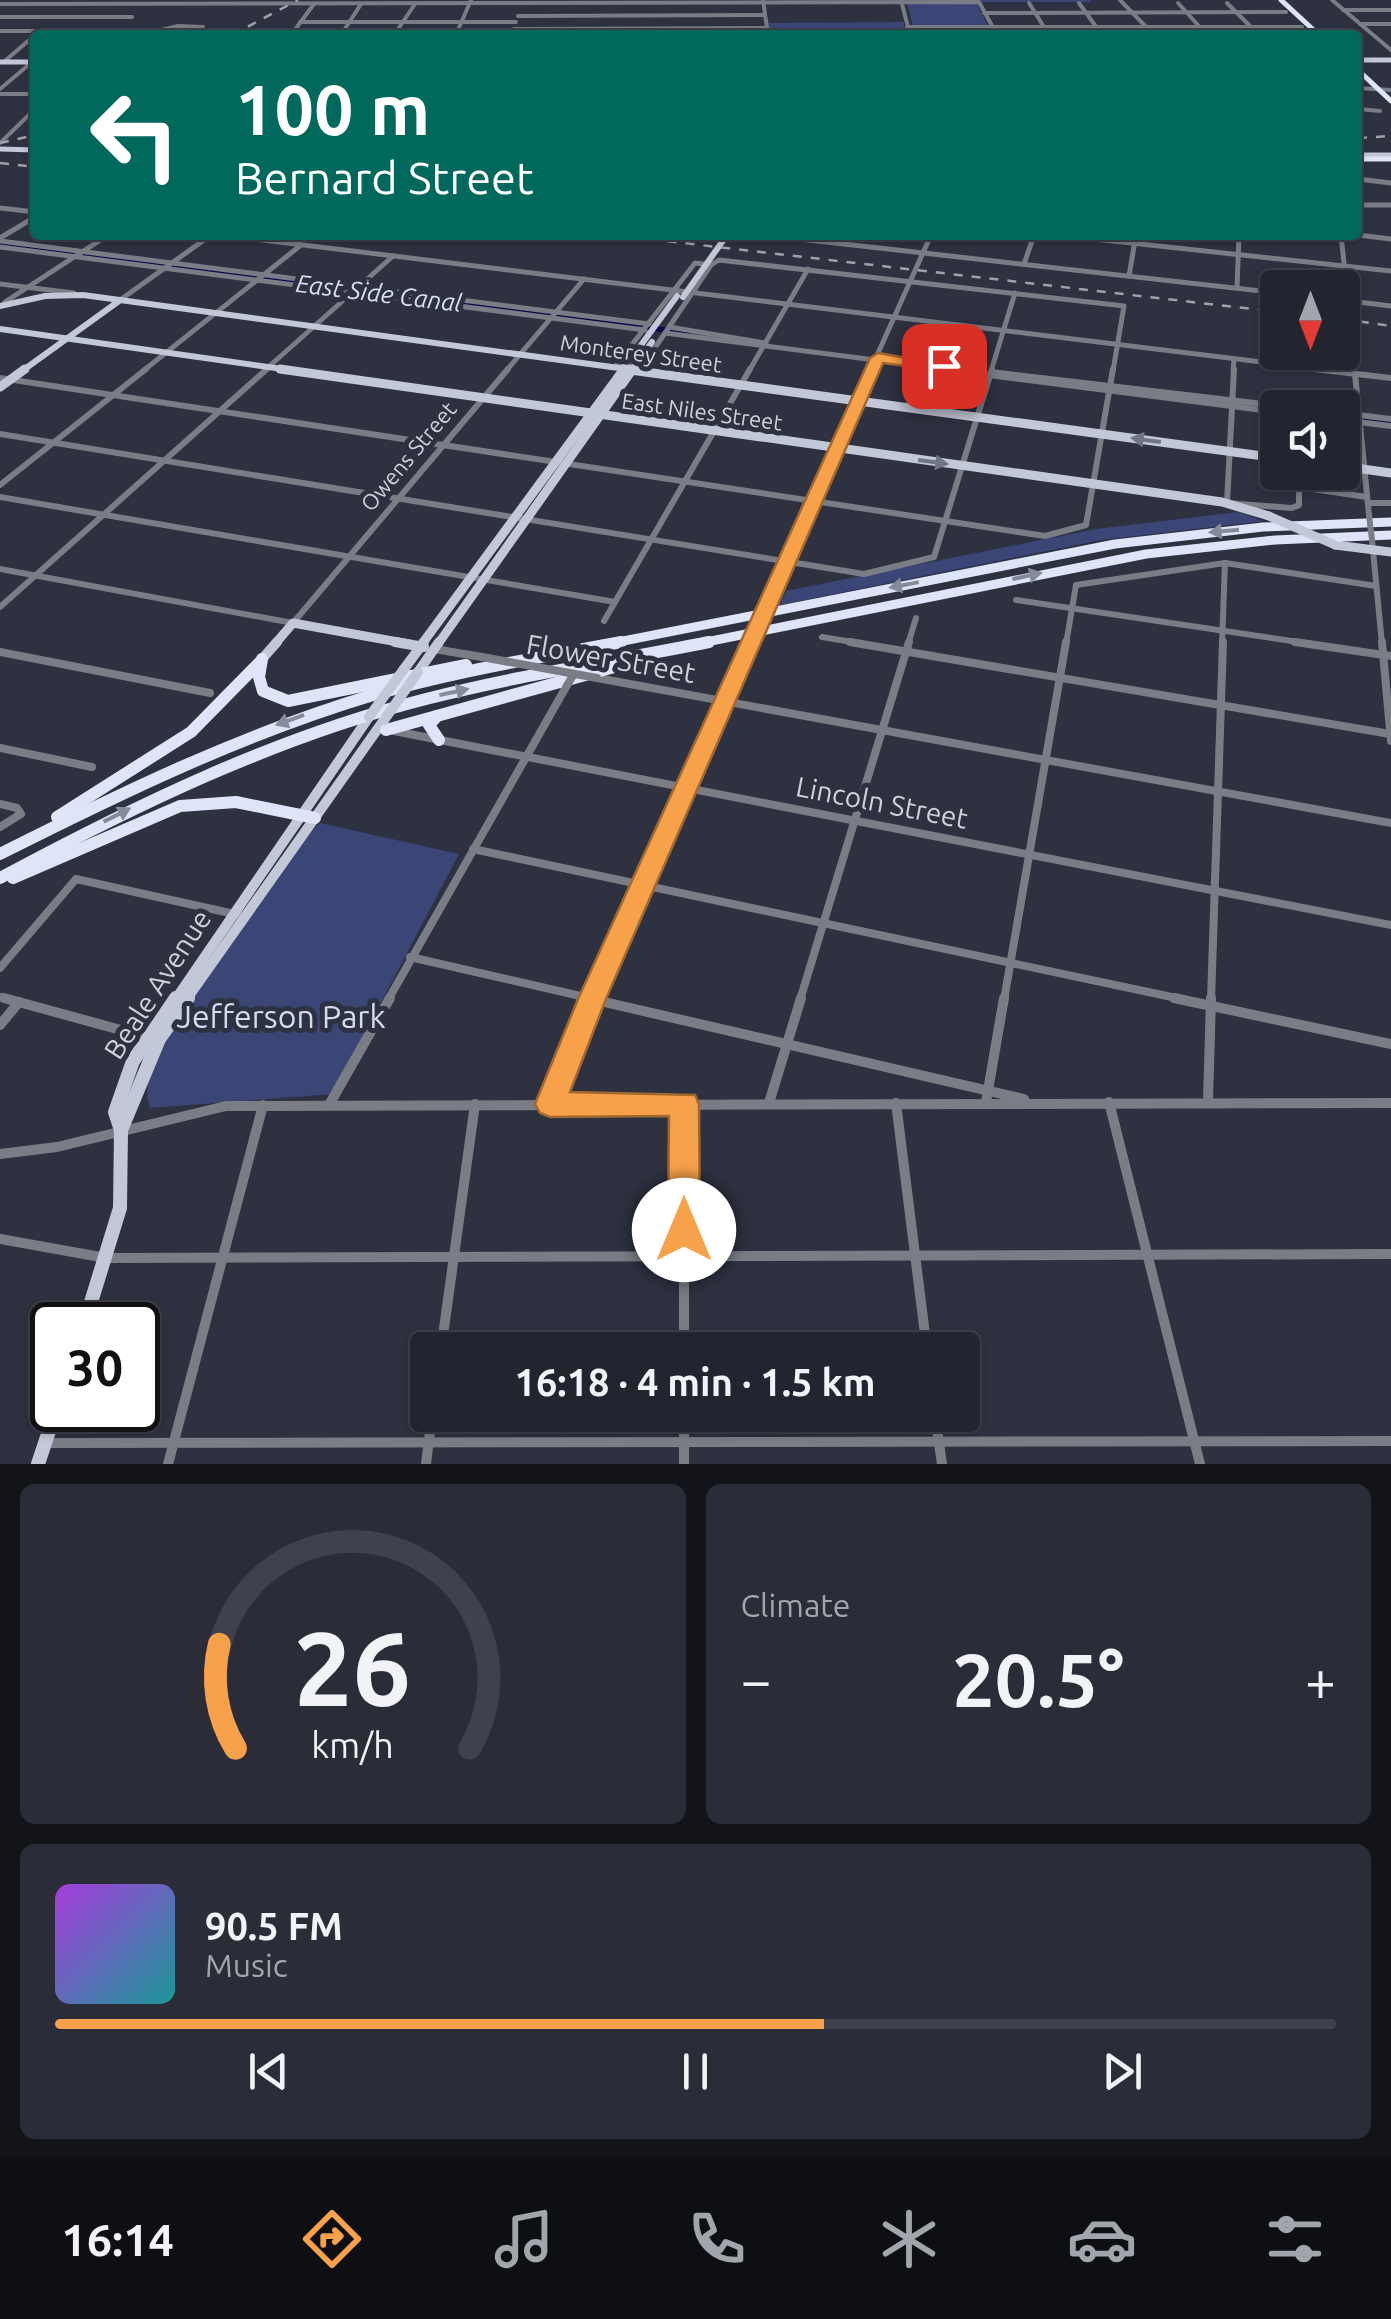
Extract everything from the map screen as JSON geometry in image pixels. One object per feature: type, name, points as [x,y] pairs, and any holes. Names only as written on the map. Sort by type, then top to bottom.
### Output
[{"type":"highway","points":[[1277,0],[1306,30]]},
{"type":"highway","points":[[1277,0],[1313,30]]},
{"type":"highway","points":[[1362,74],[1391,104]]},
{"type":"highway","points":[[1362,83],[1391,104]]},
{"type":"highway","points":[[1362,156],[1390,158]]},
{"type":"highway","points":[[0,853],[239,738],[365,696],[554,654],[1115,544],[1263,527],[1391,522]]},
{"type":"highway","points":[[0,881],[188,780],[356,716],[495,683],[1146,554],[1275,540],[1391,535]]},
{"type":"highway","points":[[383,726],[438,716],[706,642]]},
{"type":"highway","points":[[262,659],[262,691],[298,701],[420,672],[554,654]]},
{"type":"highway","points":[[0,853],[168,749],[217,708],[262,659]]},
{"type":"highway","points":[[438,716],[429,725],[440,740]]},
{"type":"highway","points":[[0,881],[180,806],[236,802],[315,818]]},
{"type":"main road","points":[[1362,59],[1391,56]]},
{"type":"main road","points":[[2,60],[30,61]]},
{"type":"main road","points":[[0,146],[30,149]]},
{"type":"main road","name":"Beale Avenue","points":[[238,915],[383,726],[602,415],[678,295],[720,240]]},
{"type":"main road","points":[[3,304],[45,296],[83,296]]},
{"type":"main road","name":"Monterey Street","points":[[83,296],[1260,455]]},
{"type":"main road","points":[[0,387],[5,379],[120,300]]},
{"type":"main road","name":"East Niles Street","points":[[0,329],[1227,503],[1269,516],[1334,545],[1391,552]]},
{"type":"main road","name":"Beale Avenue","points":[[92,1302],[120,1208],[121,1130],[115,1112],[153,1039],[238,915],[299,814],[554,462],[629,367]]},
{"type":"main road","points":[[1360,469],[1391,473]]},
{"type":"main road","name":"Flower Street","points":[[294,623],[434,649]]},
{"type":"main road","name":"Owens Street","points":[[262,659],[294,623]]},
{"type":"main road","name":"Lincoln Street","points":[[366,722],[383,726]]},
{"type":"main road","points":[[38,1464],[49,1432]]},
{"type":"street","points":[[27,4],[32,0]]},
{"type":"street","points":[[1120,0],[1150,30]]},
{"type":"street","points":[[1332,0],[1379,40],[1391,56]]},
{"type":"street","points":[[1369,0],[1381,10]]},
{"type":"street","points":[[649,29],[665,16],[666,1]]},
{"type":"street","points":[[763,1],[767,30]]},
{"type":"street","points":[[902,1],[908,30]]},
{"type":"street","points":[[41,30],[74,2]]},
{"type":"street","points":[[118,30],[147,2]]},
{"type":"street","points":[[343,30],[362,2]]},
{"type":"street","points":[[398,30],[416,2]]},
{"type":"street","points":[[458,30],[470,2]]},
{"type":"street","points":[[515,30],[526,2]]},
{"type":"street","points":[[0,4],[978,2],[994,30]]},
{"type":"street","points":[[1029,3],[1044,27]]},
{"type":"street","points":[[1079,3],[1098,30]]},
{"type":"street","points":[[1178,3],[1202,30]]},
{"type":"street","points":[[1227,3],[1254,30]]},
{"type":"street","points":[[294,30],[314,4]]},
{"type":"street","points":[[1343,10],[1391,10]]},
{"type":"street","points":[[984,12],[1286,12]]},
{"type":"street","points":[[521,16],[765,15]]},
{"type":"street","points":[[515,30],[521,16]]},
{"type":"street","points":[[0,17],[132,17]]},
{"type":"street","points":[[300,22],[516,22]]},
{"type":"street","points":[[1360,24],[1391,24]]},
{"type":"street","points":[[907,27],[1302,26]]},
{"type":"street","points":[[172,30],[203,27],[197,30]]},
{"type":"street","points":[[630,30],[656,30]]},
{"type":"street","points":[[0,31],[30,33]]},
{"type":"street","points":[[2,60],[30,39]]},
{"type":"street","points":[[1379,40],[1391,40]]},
{"type":"street","points":[[0,92],[30,65]]},
{"type":"street","points":[[1362,88],[1391,90]]},
{"type":"street","points":[[0,92],[30,94]]},
{"type":"street","points":[[1362,109],[1380,111]]},
{"type":"street","points":[[0,146],[30,114]]},
{"type":"street","points":[[1362,180],[1391,182]]},
{"type":"street","points":[[1362,205],[1391,205]]},
{"type":"street","points":[[0,208],[30,213]]},
{"type":"street","points":[[0,242],[30,218]]},
{"type":"street","points":[[1362,235],[1391,236]]},
{"type":"street","points":[[3,304],[100,240]]},
{"type":"street","points":[[120,300],[203,240]]},
{"type":"street","points":[[262,240],[584,279],[678,295],[692,292],[1391,378]]},
{"type":"street","points":[[839,240],[1260,291]]},
{"type":"street","points":[[550,1104],[592,999],[928,240]]},
{"type":"street","points":[[1024,264],[1032,240]]},
{"type":"street","points":[[1106,240],[1391,271]]},
{"type":"street","points":[[1129,276],[1135,240]]},
{"type":"street","points":[[1237,288],[1239,240]]},
{"type":"street","points":[[1342,240],[1344,270]]},
{"type":"street","points":[[0,242],[164,268],[647,327]]},
{"type":"street","points":[[0,485],[301,245]]},
{"type":"street","points":[[78,254],[171,263],[355,290]]},
{"type":"street","points":[[0,607],[393,256]]},
{"type":"street","points":[[5,379],[1045,536],[1084,527],[1124,306],[720,260],[711,265],[667,330],[629,367]]},
{"type":"street","points":[[629,367],[647,327],[678,295],[695,263],[711,265]]},
{"type":"street","points":[[604,621],[808,269]]},
{"type":"street","name":"Owens Street","points":[[294,623],[584,279]]},
{"type":"street","name":"Monterey Street","points":[[0,284],[83,296]]},
{"type":"street","points":[[0,434],[858,574],[932,560],[1016,294]]},
{"type":"street","points":[[1360,302],[1391,306]]},
{"type":"street","points":[[667,330],[1260,405]]},
{"type":"street","points":[[1234,359],[1227,503],[1292,508],[1299,505],[1299,489],[1306,488],[1391,502]]},
{"type":"street","points":[[1355,374],[1357,390]]},
{"type":"street","points":[[1232,402],[1260,408]]},
{"type":"street","points":[[822,637],[1391,737],[1387,656],[1376,591],[1360,419],[1391,423]]},
{"type":"street","points":[[0,497],[615,602]]},
{"type":"street","points":[[1208,1101],[1224,563]]},
{"type":"street","points":[[987,1096],[1076,585],[1224,563],[1376,591],[1391,598]]},
{"type":"street","name":"Flower Street","points":[[0,569],[294,623]]},
{"type":"street","points":[[1016,600],[1387,656]]},
{"type":"street","points":[[769,1103],[784,1043],[916,618]]},
{"type":"street","name":"Flower Street","points":[[434,649],[1391,823]]},
{"type":"street","points":[[0,652],[210,693]]},
{"type":"street","points":[[328,1105],[574,674]]},
{"type":"street","name":"Lincoln Street","points":[[383,726],[1391,925]]},
{"type":"street","points":[[0,748],[92,768]]},
{"type":"street","points":[[0,804],[17,808],[22,814],[0,827]]},
{"type":"street","points":[[473,849],[1391,1044]]},
{"type":"street","points":[[0,968],[76,879],[238,915]]},
{"type":"street","points":[[410,957],[784,1043],[987,1096],[1038,1102],[1391,1102]]},
{"type":"street","points":[[0,998],[153,1039]]},
{"type":"street","points":[[0,1025],[18,1002]]},
{"type":"street","points":[[0,1154],[52,1149],[178,1113],[263,1106],[896,1103],[987,1096]]},
{"type":"street","points":[[1108,1102],[1200,1464]]},
{"type":"street","points":[[896,1103],[925,1332]]},
{"type":"street","points":[[443,1332],[476,1104]]},
{"type":"street","points":[[684,1104],[684,1332]]},
{"type":"street","points":[[168,1464],[263,1106]]},
{"type":"street","points":[[0,1239],[106,1258],[1391,1254]]},
{"type":"street","points":[[426,1464],[430,1432]]},
{"type":"street","points":[[684,1432],[684,1464]]},
{"type":"street","points":[[937,1432],[942,1464]]},
{"type":"street","points":[[45,1443],[1193,1438],[1391,1441]]},
{"type":"green space","points":[[769,0],[1092,2],[976,2],[988,26],[913,26],[907,4]]},
{"type":"green space","points":[[904,22],[904,30],[769,30],[768,23]]},
{"type":"green space","points":[[1238,512],[1263,521],[1101,540],[780,605],[786,591],[1096,529]]},
{"type":"green space","name":"Jefferson Park","points":[[320,823],[459,854],[333,1094],[150,1108],[149,1078],[171,1028],[270,885]]},
{"type":"waterway","name":"East Side Canal","points":[[0,244],[689,333]]},
{"type":"waterway","name":"East Side Canal","points":[[1360,419],[1391,423]]},
{"type":"railway","points":[[241,30],[298,0]]},
{"type":"railway","points":[[0,143],[30,136]]},
{"type":"railway","points":[[1362,138],[1391,136]]},
{"type":"railway","points":[[0,163],[30,166]]},
{"type":"railway","points":[[657,240],[1260,310]]},
{"type":"railway","points":[[1360,322],[1391,326]]},
{"type":"route","points":[[684,1230],[684,1104],[550,1104],[592,999],[878,358],[944,366]]}]
